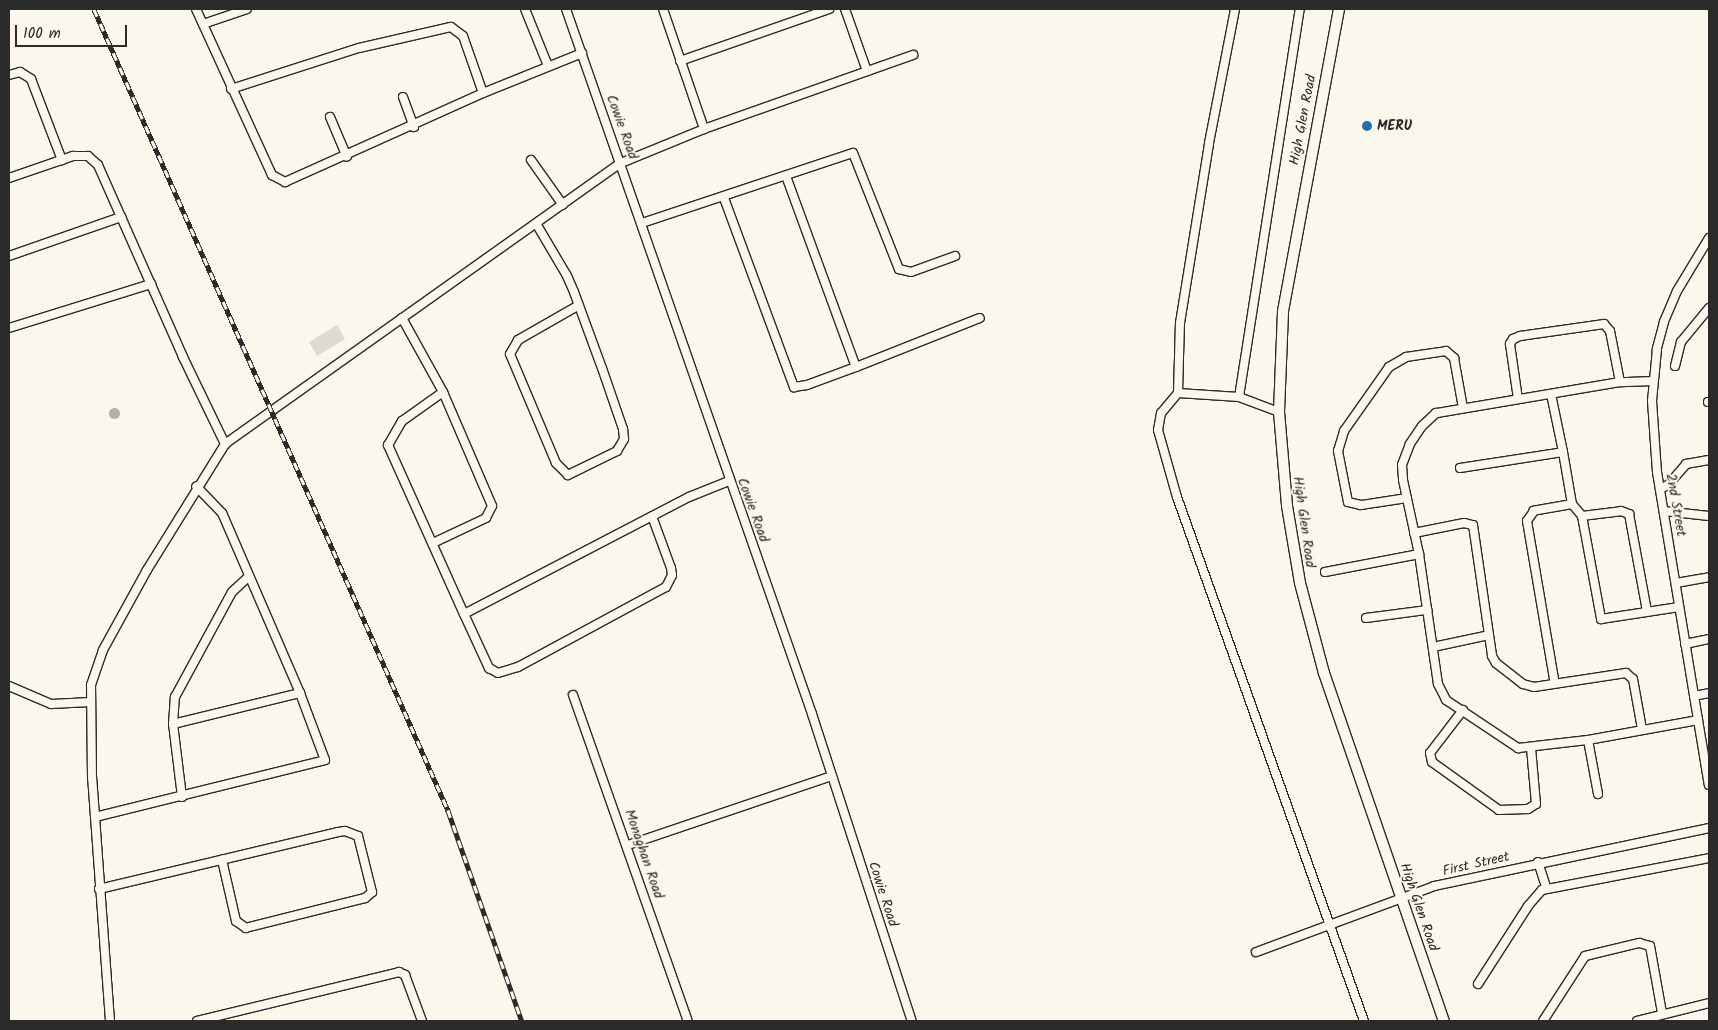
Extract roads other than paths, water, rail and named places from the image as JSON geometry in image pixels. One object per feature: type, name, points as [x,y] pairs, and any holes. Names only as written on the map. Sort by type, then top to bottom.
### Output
[{"type":"main road","name":"High Glen Road","points":[[1339,9],[1288,276],[1282,330],[1279,412],[1286,506],[1300,583],[1324,672],[1400,898],[1444,1021]]},
{"type":"street","points":[[196,9],[272,175],[278,180],[292,181],[414,127],[483,93],[582,53]]},
{"type":"street","points":[[203,24],[247,9]]},
{"type":"street","points":[[525,9],[548,66]]},
{"type":"street","name":"Cowie Road","points":[[566,9],[642,223],[729,482],[832,776],[912,1021]]},
{"type":"street","points":[[663,9],[704,129]]},
{"type":"street","points":[[680,61],[829,9]]},
{"type":"street","points":[[845,9],[867,71]]},
{"type":"street","points":[[1235,9],[1209,142],[1180,324],[1178,393],[1161,413],[1158,430],[1172,478],[1364,1021]]},
{"type":"street","points":[[1239,397],[1300,9]]},
{"type":"street","points":[[232,88],[397,37],[451,27],[462,36],[483,93]]},
{"type":"street","points":[[110,1021],[99,889],[91,685],[103,650],[196,486],[225,444],[621,163],[704,129],[912,55]]},
{"type":"street","points":[[9,75],[20,72],[31,78],[62,160]]},
{"type":"street","points":[[403,97],[414,127]]},
{"type":"street","points":[[330,117],[347,156]]},
{"type":"street","points":[[642,223],[724,198],[853,153],[899,269],[911,272],[955,256]]},
{"type":"street","points":[[9,178],[62,160],[88,156],[98,165],[225,444]]},
{"type":"street","points":[[531,160],[563,205]]},
{"type":"street","points":[[786,176],[856,367]]},
{"type":"street","points":[[724,198],[794,387],[807,386],[980,318]]},
{"type":"street","points":[[9,256],[121,217]]},
{"type":"street","points":[[537,224],[560,260],[579,305],[616,406],[624,439],[617,451],[610,457],[568,475],[556,464],[510,354],[518,340],[579,305]]},
{"type":"street","name":"2nd Street","points":[[1709,238],[1677,291],[1664,322],[1653,381],[1653,434],[1660,489],[1698,720],[1707,751],[1709,786]]},
{"type":"street","points":[[9,328],[151,284]]},
{"type":"street","points":[[1675,366],[1681,342],[1709,308]]},
{"type":"street","points":[[402,318],[443,392],[492,506],[486,518],[433,543]]},
{"type":"street","points":[[1518,399],[1510,344],[1513,339],[1520,336],[1604,324],[1610,331],[1620,382]]},
{"type":"street","points":[[1407,498],[1362,505],[1348,502],[1338,450],[1344,431],[1389,367],[1406,357],[1446,351],[1454,358],[1463,408]]},
{"type":"street","points":[[1653,381],[1620,382],[1463,408],[1432,416],[1414,438],[1402,465],[1419,554],[1426,610],[1440,690],[1446,700],[1511,745],[1531,748],[1588,740],[1698,720]]},
{"type":"street","points":[[443,392],[402,422],[388,445],[489,668],[498,673],[518,667],[666,587],[672,575],[671,568],[652,516]]},
{"type":"street","points":[[1178,393],[1239,397],[1279,412]]},
{"type":"street","points":[[1552,394],[1572,504],[1582,516],[1599,616],[1604,619],[1679,607]]},
{"type":"street","points":[[1460,468],[1563,452]]},
{"type":"street","points":[[1660,489],[1668,485],[1686,464],[1709,460]]},
{"type":"street","points":[[464,614],[652,516],[729,482]]},
{"type":"street","points":[[95,817],[326,760],[300,693],[222,513],[196,486]]},
{"type":"street","points":[[1555,684],[1527,521],[1534,511],[1572,504]]},
{"type":"street","points":[[1582,516],[1621,511],[1629,514],[1647,611]]},
{"type":"street","points":[[1664,511],[1709,516]]},
{"type":"street","points":[[1414,534],[1464,523],[1473,525],[1494,661],[1523,684],[1534,687],[1621,672],[1628,674],[1633,679],[1642,729]]},
{"type":"street","points":[[1325,572],[1419,554]]},
{"type":"street","points":[[182,797],[173,724],[175,697],[232,592],[249,576]]},
{"type":"street","points":[[1676,583],[1709,577]]},
{"type":"street","points":[[1366,618],[1426,610]]},
{"type":"street","points":[[1432,647],[1489,635]]},
{"type":"street","points":[[1685,644],[1709,639]]},
{"type":"street","points":[[9,686],[51,704],[91,702]]},
{"type":"street","points":[[173,724],[300,693]]},
{"type":"street","points":[[1694,696],[1709,693]]},
{"type":"street","name":"Monaghan Road","points":[[573,695],[628,845],[688,1021]]},
{"type":"street","points":[[1463,710],[1430,753],[1432,762],[1499,810],[1528,810],[1536,804],[1531,748]]},
{"type":"street","points":[[1588,740],[1598,794]]},
{"type":"street","points":[[628,845],[832,776]]},
{"type":"street","name":"First Street","points":[[1256,952],[1434,886],[1538,862],[1709,828]]},
{"type":"street","points":[[99,889],[338,832],[350,832],[358,836],[372,892],[365,898],[246,928],[236,921],[222,860]]},
{"type":"street","points":[[1478,984],[1528,906],[1546,887],[1709,858]]},
{"type":"street","points":[[1538,862],[1546,887]]},
{"type":"street","points":[[1543,1021],[1585,956],[1639,943],[1650,946],[1662,1013]]},
{"type":"street","points":[[197,1021],[399,972],[406,974],[422,1021]]},
{"type":"street","points":[[1637,1021],[1662,1013],[1709,1003]]},
{"type":"railway","points":[[94,9],[448,810],[522,1021]]},
{"type":"place","name":"MERU","points":[[1367,126]]}]
